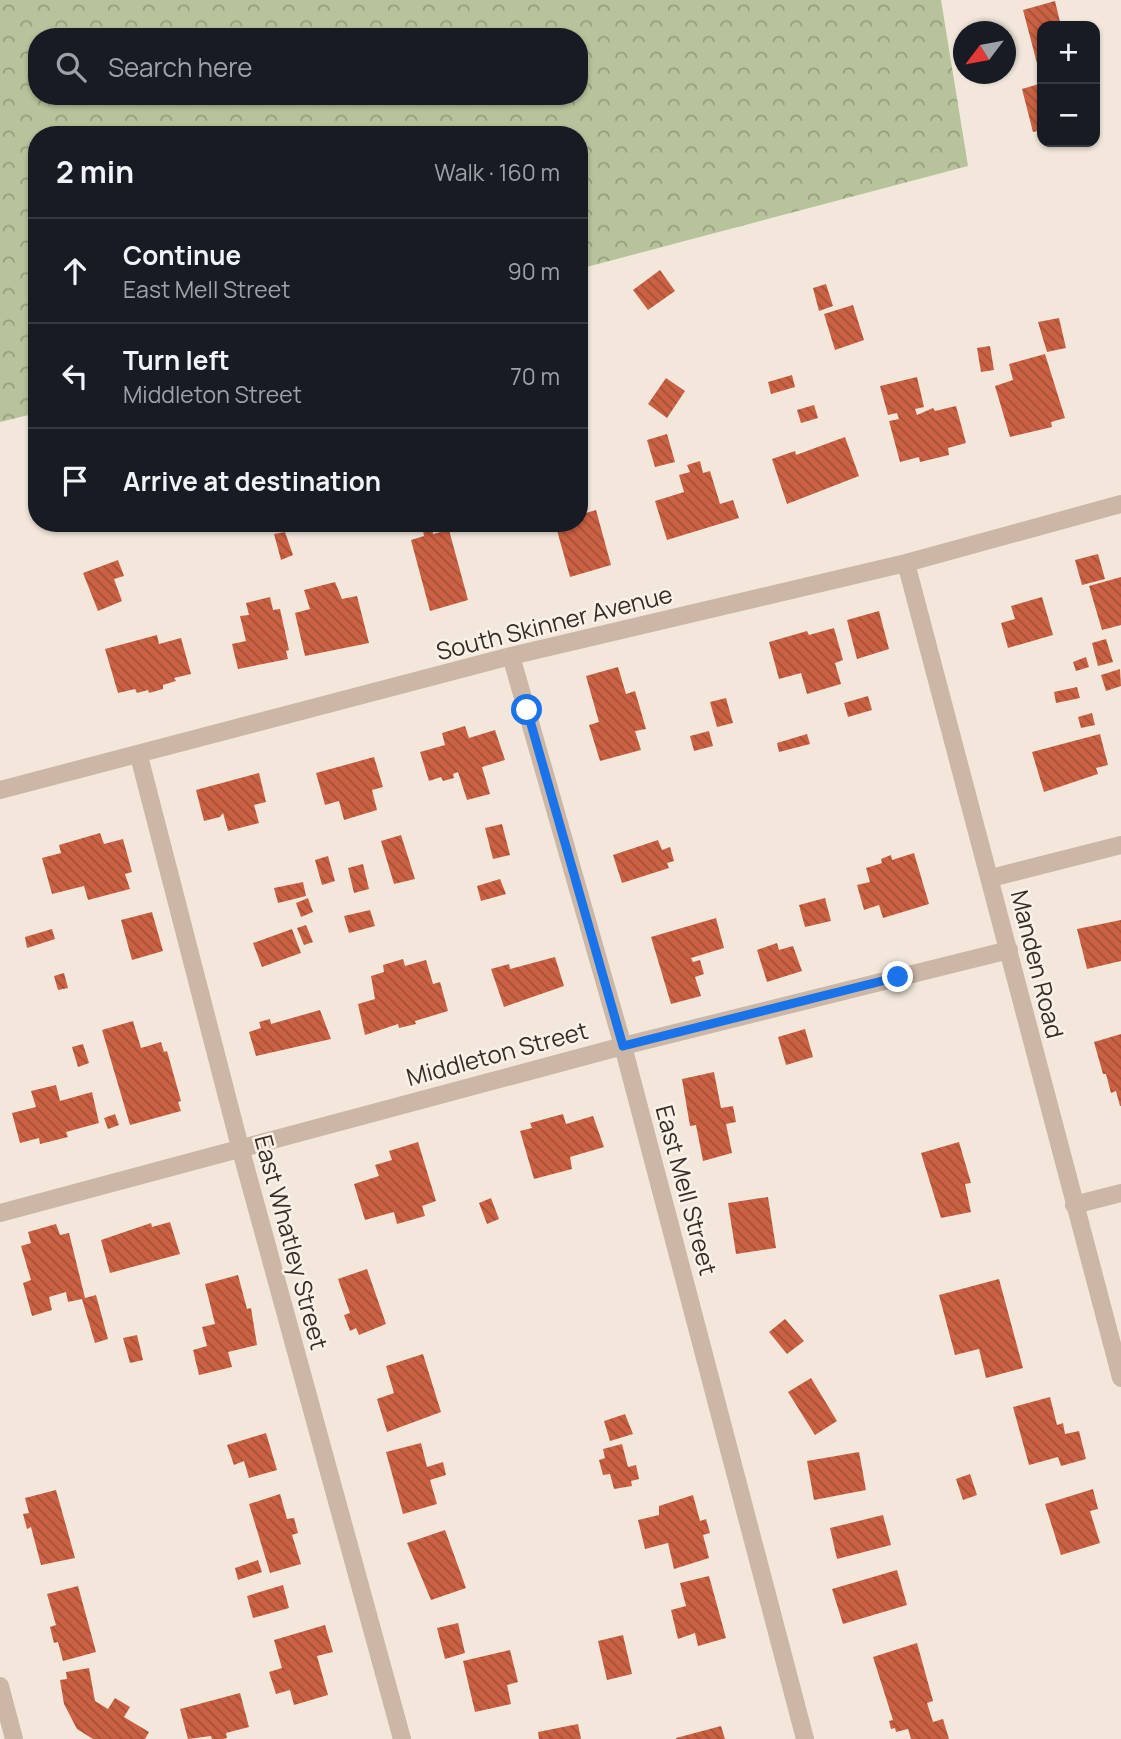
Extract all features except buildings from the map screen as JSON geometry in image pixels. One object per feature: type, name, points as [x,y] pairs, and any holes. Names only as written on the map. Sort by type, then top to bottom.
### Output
[{"type":"street","name":"South Skinner Avenue","points":[[0,790],[139,756],[511,656],[906,563],[1121,504]]},
{"type":"street","name":"Manden Road","points":[[906,563],[1121,1378]]},
{"type":"street","name":"East Mell Street","points":[[511,656],[623,1046],[805,1739]]},
{"type":"street","name":"East Whatley Street","points":[[139,756],[240,1147],[402,1739]]},
{"type":"street","points":[[991,878],[1121,845]]},
{"type":"street","name":"Middleton Street","points":[[0,1213],[623,1046],[1009,950]]},
{"type":"street","points":[[1074,1205],[1121,1193]]},
{"type":"street","points":[[0,1686],[14,1739]]},
{"type":"green space","points":[[0,0],[941,0],[968,166],[588,267],[588,126],[28,126],[28,415],[0,422]]},
{"type":"route","points":[[527,710],[623,1046],[898,977]]}]
